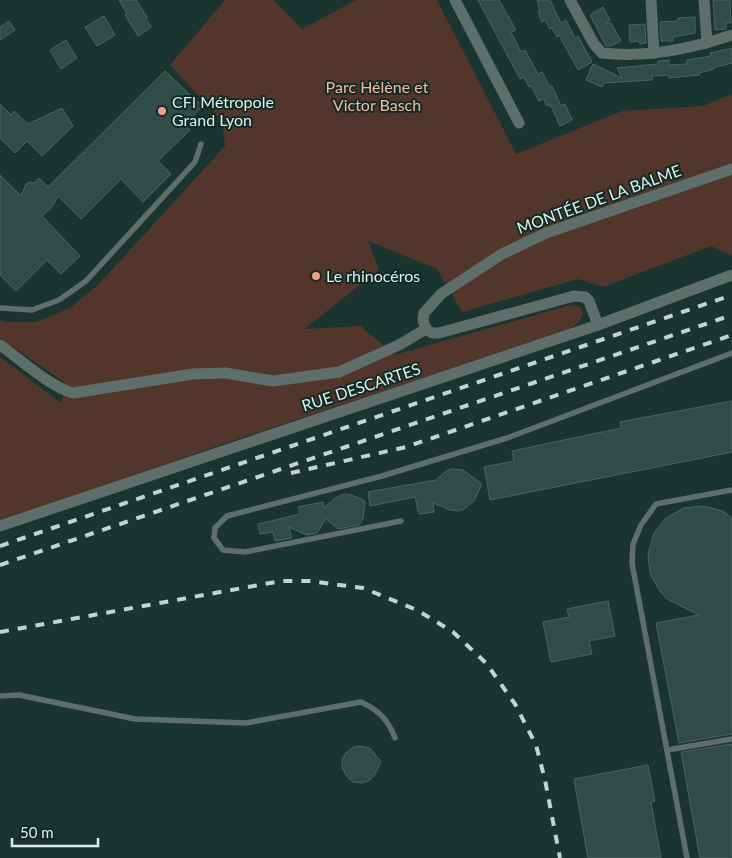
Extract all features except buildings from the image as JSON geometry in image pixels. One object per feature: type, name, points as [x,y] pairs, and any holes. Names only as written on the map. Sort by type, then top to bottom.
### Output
[{"type":"street","points":[[455,0],[519,123]]},
{"type":"street","points":[[570,0],[594,44],[602,53],[672,51],[707,43],[732,34]]},
{"type":"street","points":[[651,0],[654,53]]},
{"type":"street","points":[[704,0],[707,43]]},
{"type":"street","name":"MONTÉE DE LA BALME","points":[[426,329],[423,320],[424,313],[441,294],[502,254],[546,233],[732,169]]},
{"type":"street","name":"RUE DESCARTES","points":[[0,526],[598,325],[732,275]]},
{"type":"street","points":[[0,345],[53,384],[64,391],[73,392],[194,374],[225,373],[273,381],[339,372],[399,345],[426,329],[432,333],[439,333],[574,296],[585,297],[598,325]]},
{"type":"lane","points":[[0,308],[32,310],[59,300],[86,281],[195,162],[201,144]]},
{"type":"lane","points":[[401,521],[246,552],[223,550],[214,538],[214,528],[227,516],[382,476],[498,441],[732,354]]},
{"type":"lane","points":[[687,858],[632,564],[633,544],[641,525],[656,504],[732,490]]},
{"type":"lane","points":[[0,696],[19,695],[135,719],[246,723],[362,702],[376,709],[391,727],[395,738]]},
{"type":"lane","points":[[667,750],[732,740]]},
{"type":"green space","name":"Parc Hélène et Victor Basch","points":[[225,0],[273,0],[302,29],[356,0],[437,0],[516,154],[622,111],[703,106],[732,94],[732,256],[711,246],[603,287],[578,279],[462,312],[437,269],[368,241],[379,270],[304,329],[361,326],[394,355],[567,306],[575,305],[581,308],[583,314],[575,326],[562,332],[226,443],[0,522],[0,357],[61,403],[67,384],[0,338],[0,320],[4,322],[36,322],[70,308],[98,285],[225,146],[222,121],[170,65]]},
{"type":"railway","points":[[0,546],[732,295]]},
{"type":"railway","points":[[0,565],[732,315]]},
{"type":"railway","points":[[291,473],[406,447],[732,335]]},
{"type":"railway","points":[[0,632],[281,581],[309,581],[363,588],[417,610],[453,632],[486,663],[515,704],[536,745],[545,780],[560,858]]},
{"type":"place","name":"CFI Métropole Grand Lyon","points":[[162,111]]},
{"type":"place","name":"Le rhinocéros","points":[[316,276]]}]
